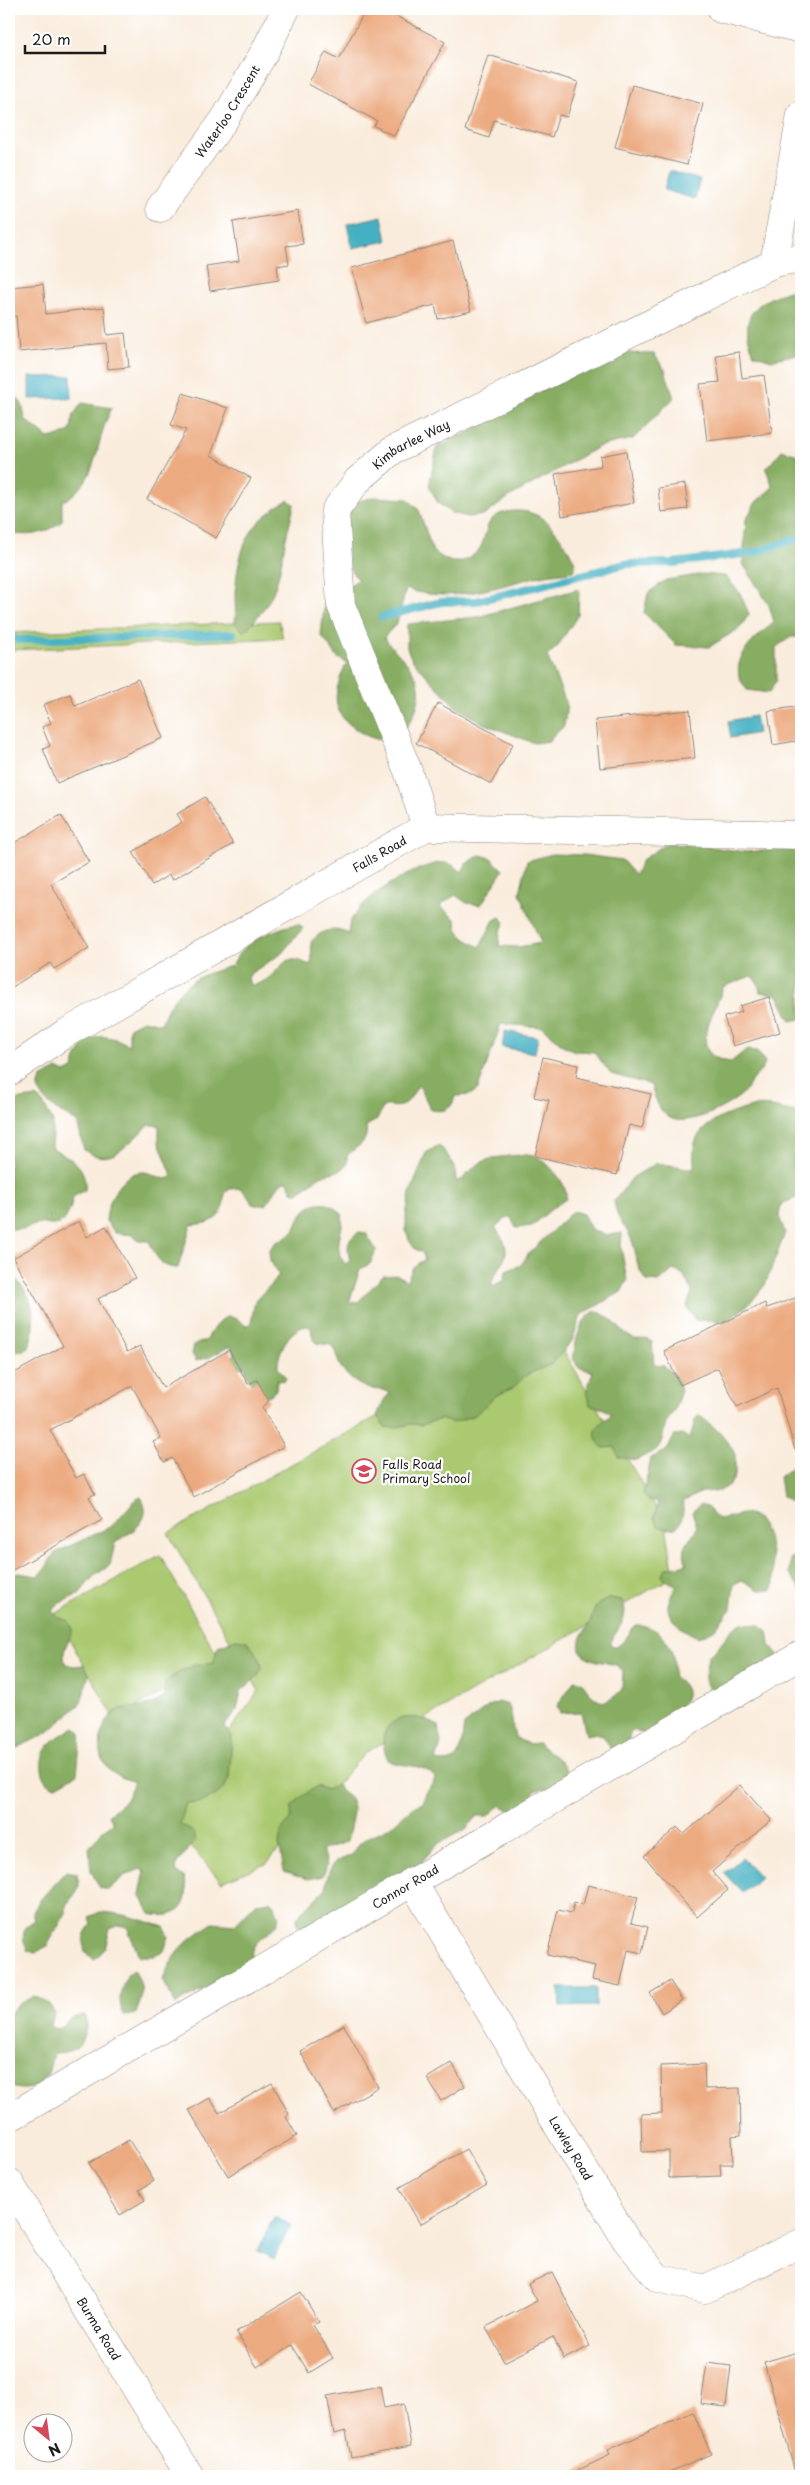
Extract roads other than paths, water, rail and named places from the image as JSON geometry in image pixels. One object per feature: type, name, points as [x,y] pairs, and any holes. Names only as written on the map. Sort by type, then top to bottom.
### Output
[{"type":"street","name":"Waterloo Crescent","points":[[160,208],[224,120],[264,53],[286,9]]},
{"type":"street","points":[[721,9],[801,29]]},
{"type":"street","points":[[774,263],[801,115]]},
{"type":"street","name":"Kimbarlee Way","points":[[426,827],[408,771],[341,605],[336,511],[357,481],[393,450],[774,263],[801,258]]},
{"type":"street","points":[[426,827],[801,835]]},
{"type":"street","name":"Falls Road","points":[[9,1072],[64,1034],[426,827]]},
{"type":"street","name":"Connor Road","points":[[9,2118],[801,1655]]},
{"type":"street","name":"Lawley Road","points":[[412,1881],[626,2240],[658,2278],[705,2289],[801,2243]]},
{"type":"street","name":"Burma Road","points":[[9,2182],[190,2476]]},
{"type":"water","points":[[669,171],[700,180],[695,199],[664,190]]},
{"type":"water","points":[[382,216],[387,241],[352,248],[347,224]]},
{"type":"water","points":[[71,376],[72,398],[29,399],[29,377]]},
{"type":"water","points":[[755,716],[758,733],[731,738],[728,721]]},
{"type":"water","points":[[505,1031],[538,1037],[535,1053],[502,1047]]},
{"type":"water","points":[[742,1858],[760,1877],[743,1893],[724,1873]]},
{"type":"water","points":[[559,1988],[596,1988],[596,2006],[560,2007]]},
{"type":"water","points":[[274,2217],[291,2225],[274,2259],[257,2251]]},
{"type":"waterway","points":[[382,617],[441,602],[477,601],[626,564],[673,563],[757,552],[801,537]]},
{"type":"waterway","points":[[9,638],[18,640],[233,634]]},
{"type":"place","name":"Falls Road Primary School","points":[[364,1471]]}]
